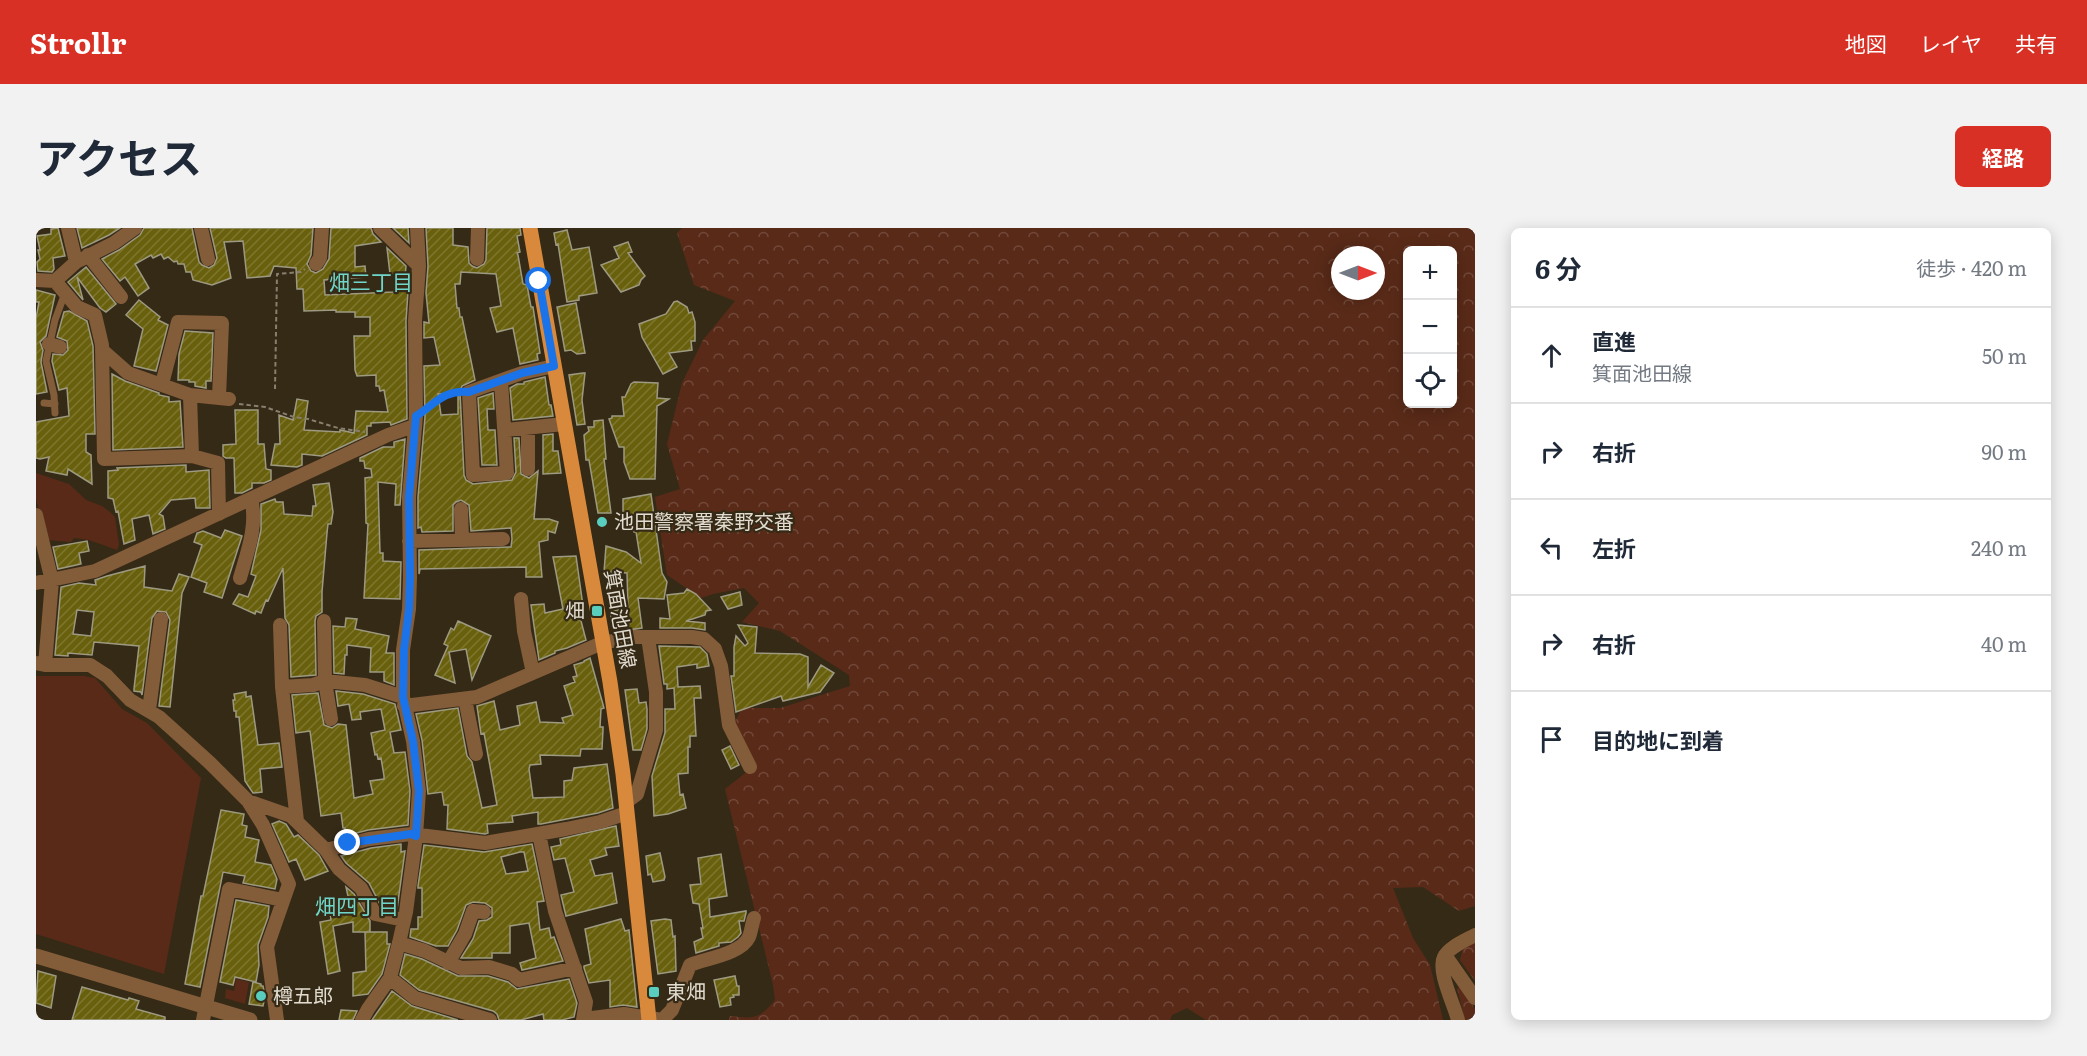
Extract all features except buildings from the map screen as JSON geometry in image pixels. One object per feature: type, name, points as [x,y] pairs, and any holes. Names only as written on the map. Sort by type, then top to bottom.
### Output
[{"type":"main road","name":"箕面池田線","points":[[530,228],[610,682],[649,1019]]},
{"type":"street","points":[[68,228],[82,259],[121,297]]},
{"type":"street","points":[[36,280],[55,281],[82,259],[114,243],[135,228]]},
{"type":"street","points":[[201,228],[208,258]]},
{"type":"street","points":[[316,264],[320,258],[322,228]]},
{"type":"street","points":[[380,228],[419,266]]},
{"type":"street","points":[[362,1020],[390,978],[404,920],[416,836],[419,791],[413,741],[403,702],[404,650],[410,598],[409,497],[415,421],[415,321],[419,266],[417,228]]},
{"type":"street","points":[[477,228],[477,259]]},
{"type":"street","points":[[55,281],[77,307],[95,315],[102,350],[104,459],[192,456],[219,463],[219,514]]},
{"type":"street","points":[[102,350],[128,373],[190,395],[224,398],[222,323],[178,322],[162,384]]},
{"type":"street","points":[[501,381],[507,473],[473,475],[469,392],[522,373],[554,366]]},
{"type":"street","points":[[190,395],[192,456]]},
{"type":"street","points":[[36,583],[95,571],[415,421]]},
{"type":"street","points":[[505,430],[564,424]]},
{"type":"street","points":[[528,428],[528,469]]},
{"type":"street","points":[[240,579],[255,513],[251,499]]},
{"type":"street","points":[[461,509],[462,540]]},
{"type":"street","points":[[36,515],[52,581],[40,664],[90,665],[107,675],[130,700],[159,717],[210,763],[248,801],[263,825],[288,884],[267,947],[277,1020]]},
{"type":"street","points":[[410,541],[503,539]]},
{"type":"street","points":[[520,599],[533,674]]},
{"type":"street","points":[[149,710],[161,619]]},
{"type":"street","points":[[324,621],[325,681],[331,719]]},
{"type":"street","points":[[280,625],[282,687],[297,821]]},
{"type":"street","points":[[282,687],[313,685],[325,681],[364,686],[403,702],[465,699],[490,693],[602,644],[633,637],[704,639],[715,649],[720,666],[729,725],[750,767]]},
{"type":"street","points":[[326,850],[369,839],[411,834],[485,843],[600,822],[626,807],[638,794],[656,730],[656,692],[648,637]]},
{"type":"street","points":[[465,699],[476,754]]},
{"type":"street","points":[[248,801],[291,816],[326,850],[339,869],[361,888],[375,914],[404,920]]},
{"type":"street","points":[[539,834],[555,911],[586,1002],[584,1020],[624,1014],[662,1020],[672,1010],[690,965],[733,952],[748,939],[754,918]]},
{"type":"street","points":[[204,1013],[229,889],[283,900]]},
{"type":"street","points":[[448,963],[465,934],[473,911],[484,912]]},
{"type":"street","points":[[1458,1020],[1442,967],[1445,955],[1475,935]]},
{"type":"street","points":[[399,943],[425,951],[461,968],[489,967],[512,974],[519,980],[575,968]]},
{"type":"street","points":[[1445,955],[1475,998]]},
{"type":"street","points":[[36,956],[204,1013],[250,1020]]},
{"type":"street","points":[[390,978],[415,998],[490,1020]]},
{"type":"lane","points":[[54,413],[54,395],[46,362],[55,346],[55,320],[65,292]]},
{"type":"lane","points":[[44,403],[54,404]]},
{"type":"path","points":[[276,389],[277,274],[301,272],[316,264]]},
{"type":"path","points":[[415,421],[438,398],[469,392]]},
{"type":"path","points":[[224,398],[338,428],[388,435]]},
{"type":"green space","points":[[682,228],[1475,228],[1475,906],[1459,911],[1423,887],[1393,888],[1413,938],[1430,965],[1443,1020],[1206,1020],[1187,1008],[1172,1015],[1170,1020],[729,1020],[730,1016],[756,1016],[765,1011],[775,1000],[725,789],[754,766],[734,724],[742,708],[780,708],[850,686],[849,675],[780,631],[742,622],[759,603],[744,588],[701,598],[667,575],[655,497],[680,489],[667,444],[682,383],[703,340],[735,301],[694,285],[677,233]]},
{"type":"green space","points":[[36,473],[69,484],[86,500],[110,512],[115,517],[119,545],[117,550],[89,540],[74,538],[71,542],[47,540],[36,499]]},
{"type":"green space","points":[[36,676],[95,678],[122,709],[147,723],[201,778],[164,974],[36,934]]},
{"type":"green space","points":[[1475,943],[1475,981],[1460,960],[1463,948]]},
{"type":"green space","points":[[236,979],[249,982],[245,1004],[225,998],[226,989],[234,991]]},
{"type":"green space","points":[[1461,987],[1475,1009],[1475,1020],[1465,1020],[1457,988]]},
{"type":"place","name":"池田警察署秦野交番","points":[[602,522]]},
{"type":"place","name":"畑","points":[[597,611]]},
{"type":"place","name":"東畑","points":[[654,992]]},
{"type":"place","name":"樽五郎","points":[[261,996]]},
{"type":"district","name":"畑三丁目","points":[[371,283]]},
{"type":"district","name":"畑四丁目","points":[[357,907]]},
{"type":"route","points":[[348,843],[411,834],[416,836],[419,791],[413,741],[403,697],[410,577],[409,497],[416,416],[438,398],[469,392],[522,373],[554,366],[539,281]]}]
